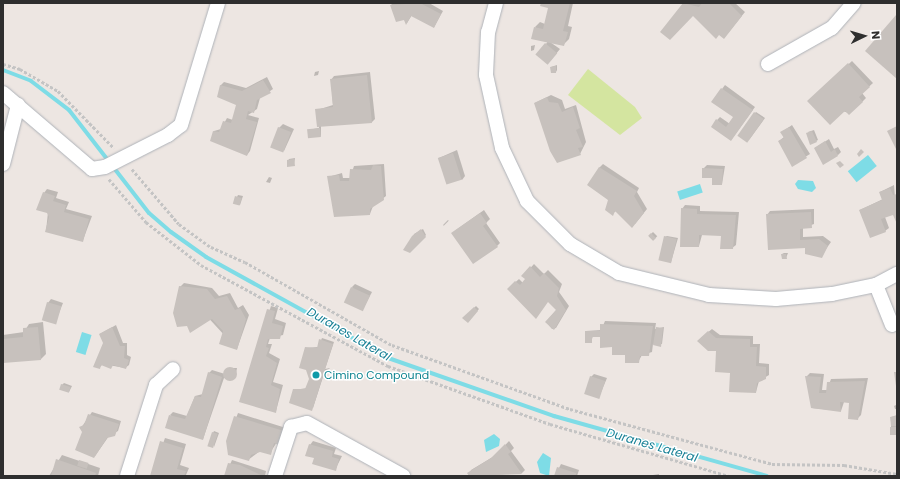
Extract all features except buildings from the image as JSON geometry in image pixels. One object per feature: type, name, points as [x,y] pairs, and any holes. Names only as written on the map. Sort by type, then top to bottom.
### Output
[{"type":"street","points":[[3,93],[92,168],[112,163],[168,135],[181,124],[218,3]]},
{"type":"street","points":[[496,3],[488,32],[486,75],[502,148],[527,201],[570,244],[619,273],[709,295],[776,299],[832,294],[876,285],[897,274]]},
{"type":"street","points":[[768,64],[832,28],[854,3]]},
{"type":"street","points":[[3,164],[18,105]]},
{"type":"street","points":[[876,285],[892,325]]},
{"type":"street","points":[[127,476],[156,385],[173,369]]},
{"type":"street","points":[[275,476],[291,427],[307,423],[402,476]]},
{"type":"path","points":[[3,64],[20,69],[58,91],[112,163],[179,224],[211,247],[245,262],[392,345],[570,409],[772,464],[844,465],[897,474]]},
{"type":"path","points":[[112,163],[106,175],[146,222],[201,265],[388,366],[550,424],[729,476]]},
{"type":"green space","points":[[588,69],[635,107],[642,118],[620,135],[568,95]]},
{"type":"water","points":[[868,155],[877,166],[857,182],[848,171]]},
{"type":"water","points":[[798,180],[813,181],[816,188],[812,192],[798,189],[795,184]]},
{"type":"water","points":[[700,184],[703,193],[680,200],[677,191]]},
{"type":"water","points":[[82,332],[92,335],[85,355],[76,352]]},
{"type":"water","points":[[494,434],[500,439],[499,446],[486,452],[484,440]]},
{"type":"water","points":[[543,453],[551,458],[549,476],[540,473],[537,462]]},
{"type":"waterway","name":"Duranes Lateral","points":[[3,70],[31,81],[69,110],[149,213],[171,232],[206,257],[391,359],[554,416],[767,476]]},
{"type":"place","name":"Cimino Compound","points":[[316,375]]}]
